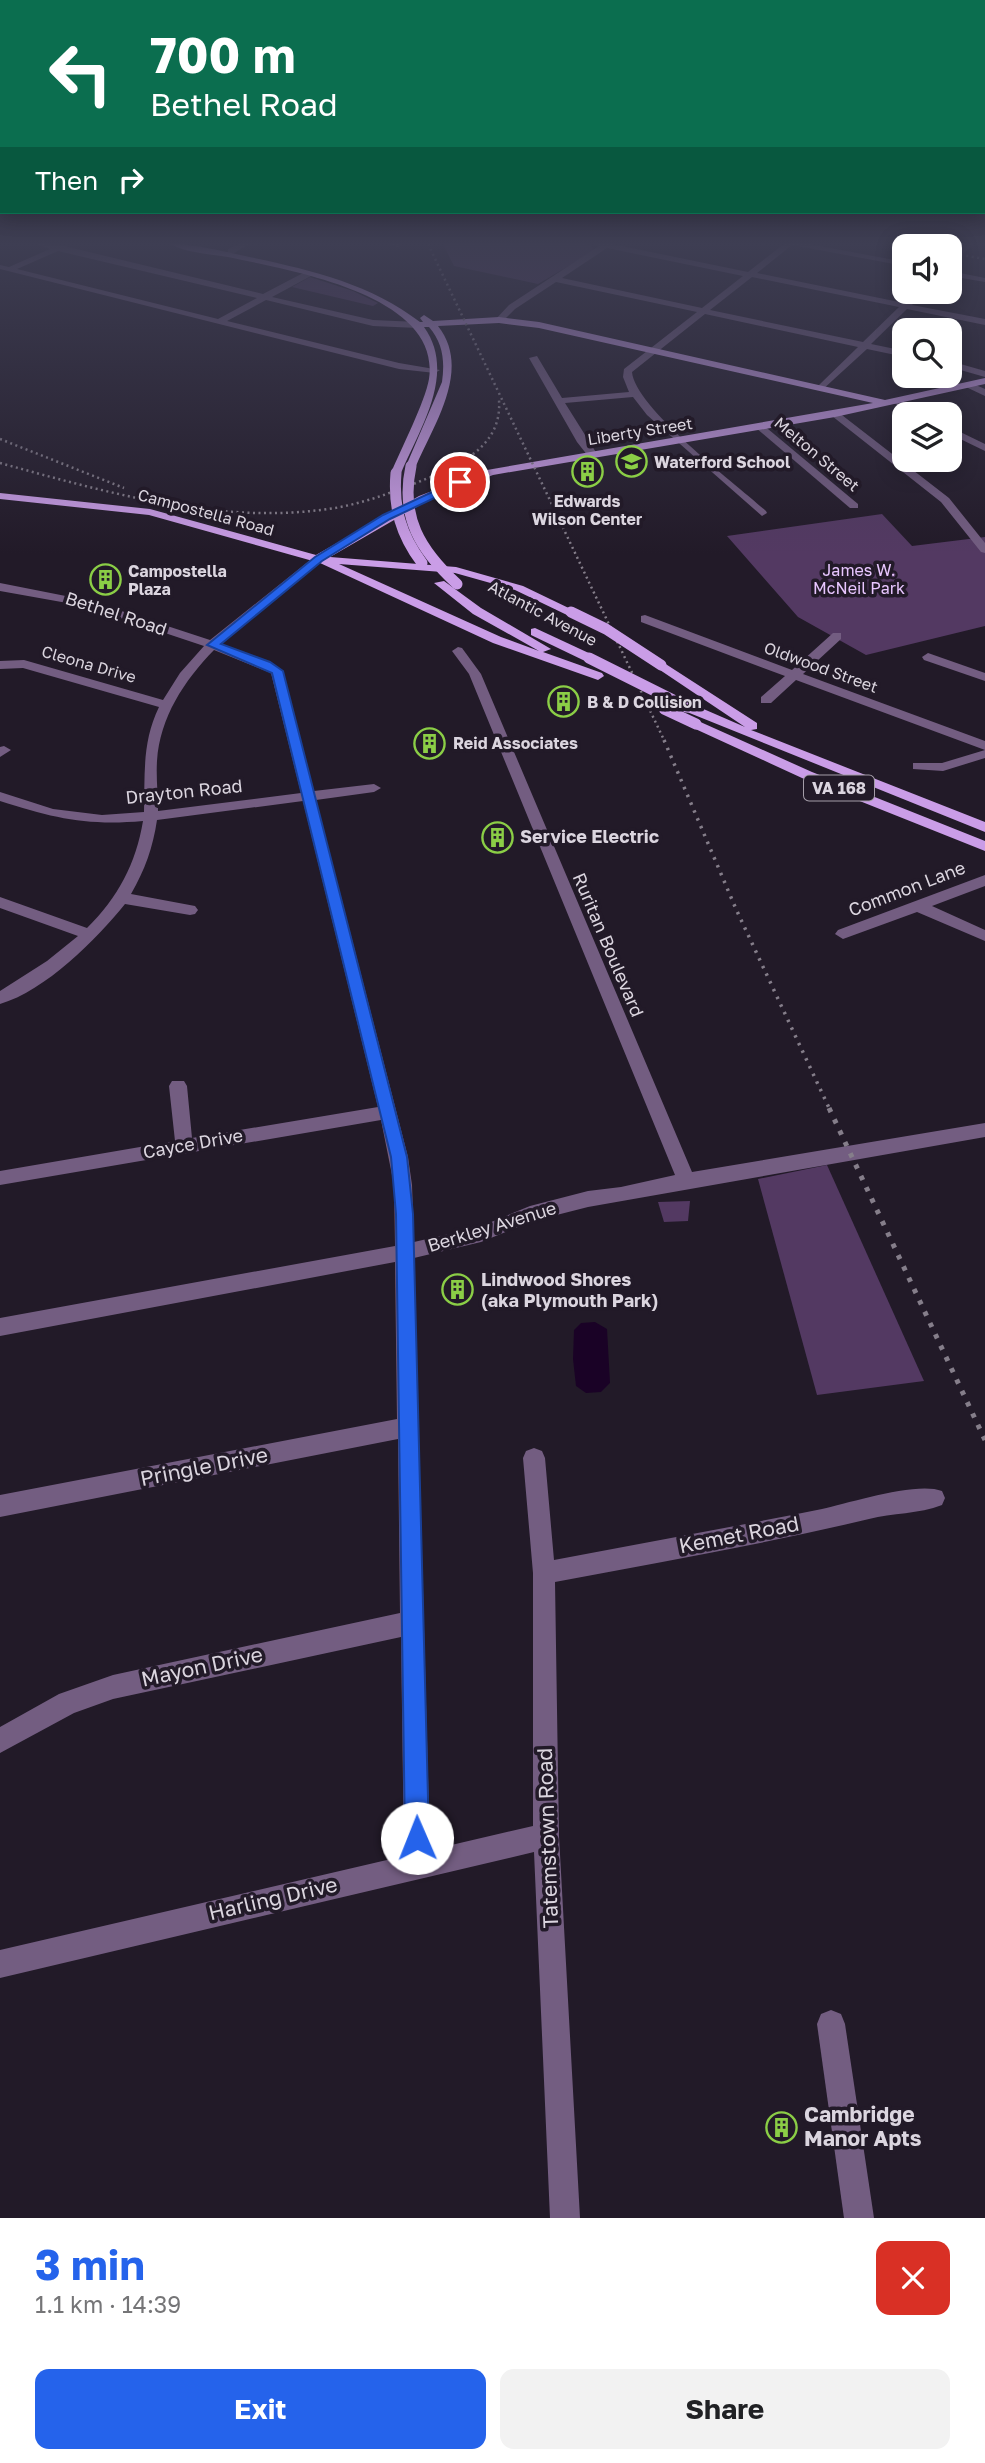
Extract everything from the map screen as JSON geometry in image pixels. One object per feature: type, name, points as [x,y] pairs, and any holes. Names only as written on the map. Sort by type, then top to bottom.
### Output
[{"type":"main road","points":[[430,348],[435,370]]},
{"type":"main road","name":"Atlantic Avenue","points":[[446,348],[449,357],[447,382],[411,466],[405,491],[410,519],[433,560],[457,584],[505,616],[687,707],[797,753]]},
{"type":"main road","points":[[642,348],[892,403]]},
{"type":"main road","name":"Atlantic Avenue","points":[[435,370],[433,383],[396,473],[393,498],[397,519],[408,545],[440,583],[457,598],[498,624],[598,676]]},
{"type":"main road","name":"Liberty Street","points":[[897,402],[985,381]]},
{"type":"main road","name":"Liberty Street","points":[[318,559],[386,517],[460,482],[509,468],[892,403]]},
{"type":"main road","name":"Campostella Road","points":[[0,496],[150,512],[318,559]]},
{"type":"main road","points":[[318,559],[456,570],[519,588],[606,629],[734,715],[797,753]]},
{"type":"main road","points":[[318,559],[484,635],[598,676]]},
{"type":"main road","name":"VA 168","points":[[598,676],[807,775],[985,846]]},
{"type":"main road","name":"VA 168","points":[[797,753],[985,827]]},
{"type":"street","points":[[325,348],[399,366],[435,370]]},
{"type":"street","points":[[656,348],[627,371],[627,380],[635,394],[650,413],[762,513]]},
{"type":"street","points":[[821,388],[863,348]]},
{"type":"street","points":[[873,348],[892,351]]},
{"type":"street","points":[[534,358],[582,442],[592,454]]},
{"type":"street","points":[[962,367],[985,374]]},
{"type":"street","points":[[969,385],[985,393]]},
{"type":"street","points":[[560,401],[635,394]]},
{"type":"street","points":[[835,414],[945,500],[985,550]]},
{"type":"street","name":"Melton Street","points":[[759,426],[854,506]]},
{"type":"street","points":[[962,437],[985,449]]},
{"type":"street","points":[[0,998],[41,973],[90,935],[122,898],[145,853],[151,816],[151,757],[157,727],[167,705],[184,677],[213,645],[318,559]]},
{"type":"street","name":"Bethel Road","points":[[0,587],[72,598],[213,645],[266,664],[277,671],[399,1157],[403,1185],[417,1865]]},
{"type":"street","name":"Oldwood Street","points":[[645,620],[985,746]]},
{"type":"street","points":[[766,700],[836,636]]},
{"type":"street","name":"Ruritan Boulevard","points":[[458,651],[475,674],[686,1180]]},
{"type":"street","points":[[928,657],[985,677]]},
{"type":"street","name":"Cleona Drive","points":[[0,665],[24,664],[167,705]]},
{"type":"street","points":[[918,766],[943,767],[985,754]]},
{"type":"street","name":"Drayton Road","points":[[0,796],[51,813],[102,820],[374,788]]},
{"type":"street","name":"Common Lane","points":[[843,934],[985,880]]},
{"type":"street","points":[[122,898],[190,910]]},
{"type":"street","points":[[0,902],[90,935]]},
{"type":"street","points":[[918,906],[985,936]]},
{"type":"street","points":[[178,1086],[184,1145]]},
{"type":"street","name":"Cayce Drive","points":[[0,1178],[386,1112]]},
{"type":"street","name":"Berkley Avenue","points":[[0,1327],[405,1252],[481,1234],[545,1209],[686,1180],[985,1130]]},
{"type":"street","name":"Pringle Drive","points":[[0,1506],[409,1427]]},
{"type":"street","name":"Tatemstown Road","points":[[534,1458],[544,1573],[546,1836],[565,2218]]},
{"type":"street","name":"Kemet Road","points":[[544,1573],[824,1519],[887,1504],[934,1498]]},
{"type":"street","name":"Mayon Drive","points":[[0,1741],[68,1703],[113,1687],[414,1622]]},
{"type":"street","name":"Harling Drive","points":[[0,1964],[546,1836]]},
{"type":"street","points":[[831,2024],[859,2218]]},
{"type":"green space","name":"James W. McNeil Park","points":[[882,514],[912,546],[985,537],[985,626],[866,655],[798,617],[727,536]]},
{"type":"green space","points":[[827,1165],[924,1381],[817,1395],[758,1179]]},
{"type":"green space","points":[[690,1201],[688,1221],[664,1222],[658,1202]]},
{"type":"shaded area","points":[[595,1322],[607,1329],[610,1383],[601,1392],[586,1393],[576,1386],[574,1330],[581,1323]]},
{"type":"railway","points":[[477,348],[665,742]]},
{"type":"railway","points":[[0,463],[124,495],[208,510],[250,513],[335,508],[411,485],[460,463],[489,438],[499,414],[499,400]]},
{"type":"railway","points":[[0,439],[124,488]]},
{"type":"railway","points":[[664,740],[736,909],[830,1110]]},
{"type":"railway","points":[[829,1108],[985,1440]]},
{"type":"place","name":"Waterford School","points":[[631,462]]},
{"type":"place","name":"Edwards Wilson Center","points":[[587,472]]},
{"type":"place","name":"Campostella Plaza","points":[[105,580]]},
{"type":"place","name":"B & D Collision","points":[[564,702]]},
{"type":"place","name":"Reid Associates","points":[[430,743]]},
{"type":"place","name":"Service Electric","points":[[497,837]]},
{"type":"place","name":"Lindwood Shores (aka Plymouth Park)","points":[[458,1290]]},
{"type":"place","name":"Cambridge Manor Apts","points":[[781,2127]]},
{"type":"route","points":[[417,1838],[405,1214],[399,1157],[277,671],[266,664],[213,645],[318,559],[386,517],[460,482]]}]
